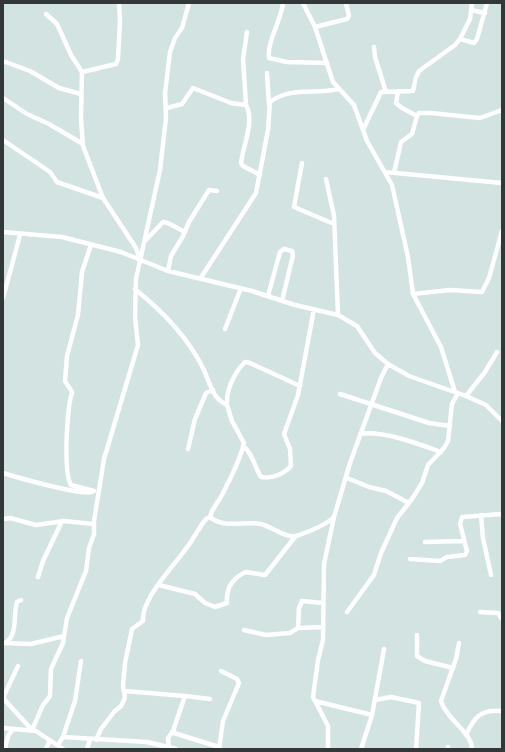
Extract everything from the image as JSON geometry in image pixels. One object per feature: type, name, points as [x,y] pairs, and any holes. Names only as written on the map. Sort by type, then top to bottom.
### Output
[{"type":"street","points":[[82,72],[116,64],[118,59],[120,21],[119,3]]},
{"type":"street","points":[[32,730],[42,705],[50,696],[51,670],[62,647],[67,618],[85,577],[94,534],[93,524],[97,490],[104,459],[138,345],[135,317],[135,289],[140,261],[146,240],[147,224],[160,170],[166,108],[165,93],[171,47],[182,28],[189,3]]},
{"type":"street","points":[[283,3],[277,27],[271,41],[269,58],[287,62],[327,63]]},
{"type":"street","points":[[303,3],[315,27],[333,82],[354,105],[367,141],[392,186],[408,257],[413,294],[442,347],[456,392],[452,404],[448,441],[441,452],[428,465],[422,483],[397,518],[381,553],[374,575],[347,612]]},
{"type":"street","points":[[315,27],[347,19],[349,16],[346,3]]},
{"type":"street","points":[[363,130],[381,92],[413,91],[416,77],[421,69],[455,45],[460,39],[470,19],[472,3]]},
{"type":"street","points":[[460,39],[474,43],[478,36],[487,3]]},
{"type":"street","points":[[471,10],[485,13]]},
{"type":"street","points":[[46,14],[57,24],[71,55],[82,72],[83,144],[103,198],[136,248],[140,261]]},
{"type":"street","points":[[247,32],[243,59],[246,105],[249,113],[249,121],[241,163],[243,166],[260,175]]},
{"type":"street","points":[[374,47],[375,57],[386,92]]},
{"type":"street","points":[[3,62],[30,71],[59,88],[82,94]]},
{"type":"street","points":[[200,279],[256,193],[268,130],[269,104],[267,73]]},
{"type":"street","points":[[166,108],[182,104],[193,88],[231,103],[246,105]]},
{"type":"street","points":[[269,104],[273,100],[291,92],[301,91],[316,93],[338,89]]},
{"type":"street","points":[[398,92],[396,103],[398,106],[417,116]]},
{"type":"street","points":[[3,98],[27,114],[49,124],[83,144]]},
{"type":"street","points":[[394,173],[402,142],[412,134],[417,116],[422,113],[480,118],[502,110]]},
{"type":"street","points":[[3,140],[50,172],[58,182],[103,198]]},
{"type":"street","points":[[302,163],[294,207],[334,224]]},
{"type":"street","points":[[385,172],[502,183]]},
{"type":"street","points":[[326,179],[333,211],[338,315]]},
{"type":"street","points":[[168,271],[169,260],[189,222],[209,190],[217,191]]},
{"type":"street","points":[[146,240],[163,222],[168,222],[185,232]]},
{"type":"street","points":[[413,294],[450,290],[482,292],[489,278],[502,231]]},
{"type":"street","points":[[3,232],[20,235],[62,237],[121,252],[140,261],[168,271],[241,288],[295,306],[338,315],[358,326],[375,353],[388,364],[409,376],[466,396],[491,409],[502,421]]},
{"type":"street","points":[[3,298],[20,235]]},
{"type":"street","points":[[91,245],[82,272],[78,315],[67,353],[65,381],[72,392],[67,413],[66,451],[68,480],[71,485],[97,490]]},
{"type":"street","points":[[268,296],[280,252],[284,249],[292,251],[293,255],[282,301]]},
{"type":"street","points":[[225,329],[241,288]]},
{"type":"street","points":[[135,289],[163,313],[186,339],[194,351],[217,399],[227,405]]},
{"type":"street","points":[[243,446],[250,453],[254,467],[261,477],[275,476],[286,471],[291,466],[290,449],[284,434],[300,386],[314,309]]},
{"type":"street","points":[[466,396],[489,366],[497,352]]},
{"type":"street","points":[[87,749],[114,712],[123,704],[125,691],[123,686],[125,663],[132,629],[143,621],[143,616],[165,574],[186,549],[206,519],[210,517],[213,508],[221,497],[239,460],[243,441],[232,421],[227,405],[229,387],[245,362],[250,362],[300,386]]},
{"type":"street","points":[[328,749],[328,726],[313,696],[318,660],[323,640],[324,564],[334,517],[360,434],[383,371],[388,364]]},
{"type":"street","points":[[188,449],[195,420],[206,393],[213,390]]},
{"type":"street","points":[[340,394],[429,423],[450,426]]},
{"type":"street","points":[[360,434],[372,434],[398,438],[441,452]]},
{"type":"street","points":[[3,473],[85,493],[97,490]]},
{"type":"street","points":[[347,478],[369,487],[386,490],[409,503]]},
{"type":"street","points":[[410,559],[440,561],[450,556],[463,556],[467,551],[460,524],[462,517],[502,514]]},
{"type":"street","points":[[481,515],[483,538],[491,575]]},
{"type":"street","points":[[210,517],[219,521],[234,524],[265,525],[288,536],[295,537]]},
{"type":"street","points":[[158,585],[195,594],[205,603],[215,607],[227,603],[226,592],[235,578],[246,572],[265,575],[295,537],[322,526],[334,517]]},
{"type":"street","points":[[4,519],[36,525],[62,521],[93,524]]},
{"type":"street","points":[[38,577],[48,548],[62,521]]},
{"type":"street","points":[[425,542],[464,541]]},
{"type":"street","points":[[4,643],[13,632],[15,609],[17,602],[21,600]]},
{"type":"street","points":[[298,628],[299,608],[302,601],[323,603]]},
{"type":"street","points":[[480,612],[498,613],[502,619]]},
{"type":"street","points":[[244,630],[266,635],[290,633],[298,628],[322,627]]},
{"type":"street","points":[[417,635],[417,656],[426,661],[453,668]]},
{"type":"street","points":[[4,643],[31,644],[64,636]]},
{"type":"street","points":[[459,643],[453,668],[441,701],[450,717],[466,735],[471,743],[472,749]]},
{"type":"street","points":[[361,749],[372,714],[384,650]]},
{"type":"street","points":[[58,746],[63,737],[75,701],[82,661]]},
{"type":"street","points":[[18,666],[3,698],[32,730]]},
{"type":"street","points":[[173,731],[177,735],[219,748],[223,721],[239,683],[237,679],[221,671]]},
{"type":"street","points":[[125,691],[210,699]]},
{"type":"street","points":[[168,747],[168,738],[173,731],[185,696]]},
{"type":"street","points":[[375,700],[391,696],[419,703],[416,749]]},
{"type":"street","points":[[315,701],[372,714]]},
{"type":"street","points":[[466,735],[472,721],[481,714],[492,711],[502,711]]},
{"type":"street","points":[[3,728],[36,731],[63,749]]},
{"type":"street","points":[[5,749],[8,736],[13,729]]},
{"type":"street","points":[[63,737],[93,740],[147,742],[176,749]]},
{"type":"street","points":[[46,749],[50,740]]}]
